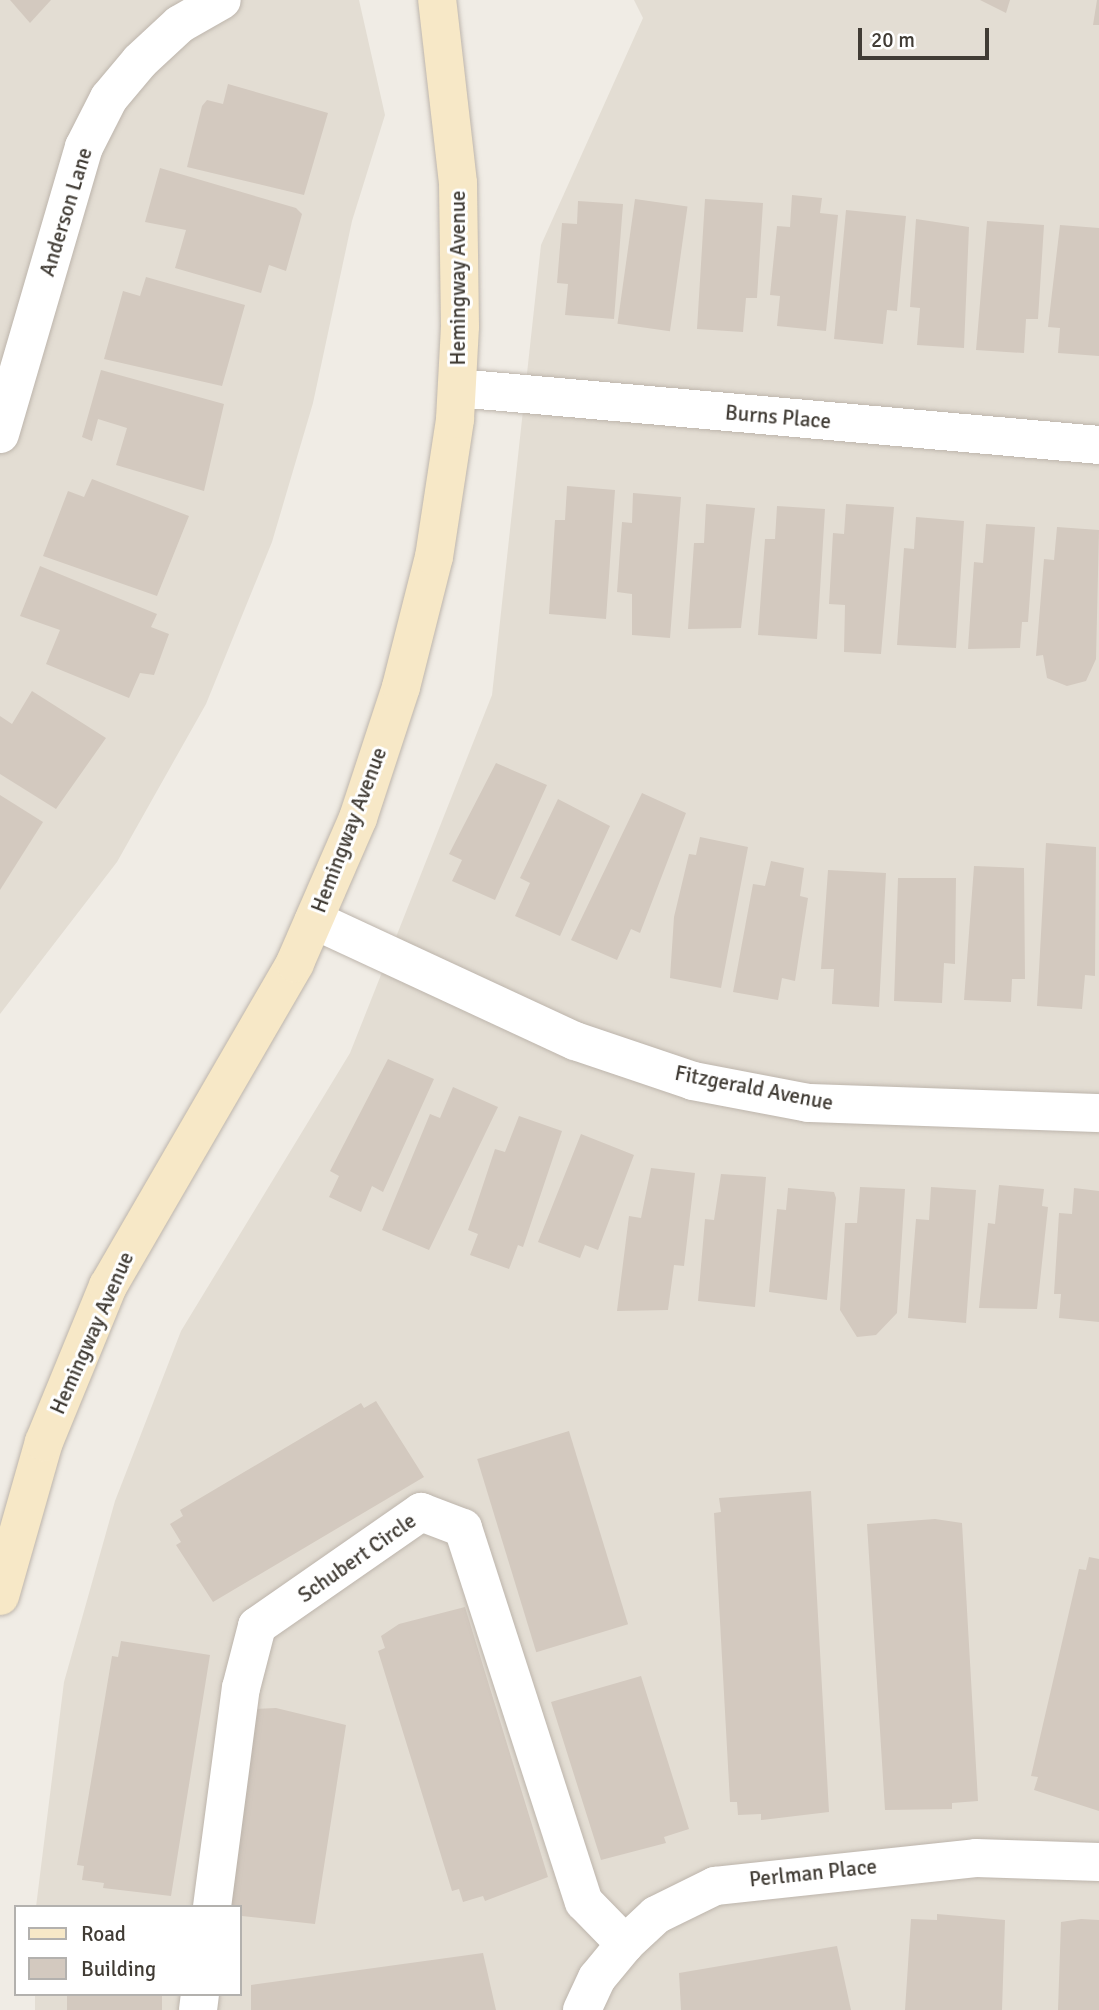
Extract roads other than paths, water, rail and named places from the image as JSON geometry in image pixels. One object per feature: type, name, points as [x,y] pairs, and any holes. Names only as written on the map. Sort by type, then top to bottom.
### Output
[{"type":"main road","name":"Hemingway Avenue","points":[[0,1596],[44,1442],[108,1286],[260,1026],[314,920],[358,818],[401,687],[434,557],[457,388],[458,183],[437,0]]},
{"type":"street","name":"Anderson Lane","points":[[0,434],[84,147],[109,98],[141,61],[180,24],[222,0]]},
{"type":"street","name":"Burns Place","points":[[457,388],[1099,445]]},
{"type":"street","name":"Fitzgerald Avenue","points":[[314,920],[575,1041],[693,1081],[808,1103],[1099,1113]]},
{"type":"street","name":"Schubert Circle","points":[[212,1905],[241,1688],[257,1626],[421,1512],[463,1528],[584,1902],[625,1944]]},
{"type":"street","name":"Perlman Place","points":[[582,2010],[597,1978],[625,1944],[679,1900],[761,1876],[976,1858],[1099,1862]]}]
